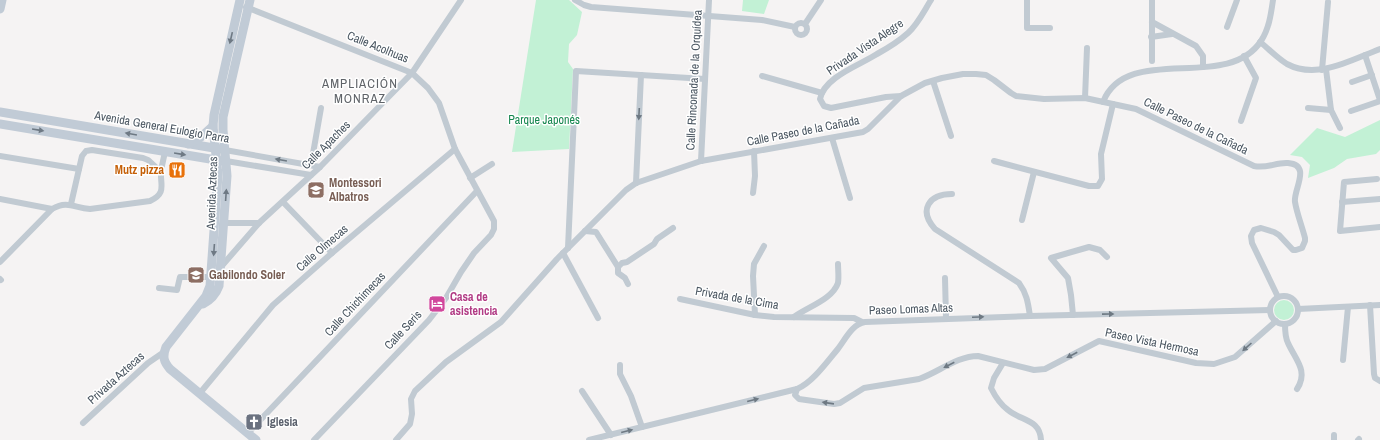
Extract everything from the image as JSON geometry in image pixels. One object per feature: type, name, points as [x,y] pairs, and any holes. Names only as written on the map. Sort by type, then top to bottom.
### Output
[{"type":"street","points":[[0,9],[2,0]]},
{"type":"street","name":"Calle Apaches","points":[[220,268],[259,224],[320,167],[412,73],[461,0]]},
{"type":"street","points":[[576,0],[584,5],[591,6],[762,20],[795,27]]},
{"type":"street","name":"Calle Rinconada de la Orquídea","points":[[701,162],[709,0]]},
{"type":"street","points":[[805,24],[821,0]]},
{"type":"street","name":"Privada Vista Alegre","points":[[901,96],[886,97],[831,108],[824,106],[820,99],[822,93],[832,81],[842,73],[877,54],[909,32],[918,22],[931,0]]},
{"type":"street","points":[[1027,0],[1027,28],[1050,28]]},
{"type":"street","points":[[1152,0],[1152,61]]},
{"type":"street","points":[[1227,27],[1237,0]]},
{"type":"street","points":[[1103,102],[1106,94],[1113,86],[1123,78],[1132,75],[1144,72],[1219,66],[1234,62],[1244,56],[1260,42],[1270,19],[1273,0]]},
{"type":"street","name":"Calle Acolhuas","points":[[240,2],[249,4],[412,73],[428,88],[439,103],[455,149],[494,221],[495,226]]},
{"type":"street","name":"Avenida Aztecas","points":[[197,308],[207,302],[216,292],[218,286],[221,228],[217,160],[213,126],[214,115],[240,2]]},
{"type":"street","points":[[1328,2],[1324,69],[1331,110],[1340,128]]},
{"type":"street","name":"Avenida Aztecas","points":[[164,352],[169,343],[209,291],[221,228],[227,176],[223,117],[249,4]]},
{"type":"street","points":[[795,27],[801,22],[805,24]]},
{"type":"street","points":[[1152,22],[1196,46],[1203,56],[1203,67]]},
{"type":"street","points":[[795,27],[795,31],[798,34],[805,34],[807,31],[805,24]]},
{"type":"street","points":[[1152,37],[1172,34]]},
{"type":"street","points":[[1260,42],[1287,64],[1306,70],[1324,69],[1380,49]]},
{"type":"street","points":[[1085,98],[1087,48]]},
{"type":"street","points":[[1351,111],[1380,100],[1365,55]]},
{"type":"street","points":[[1241,121],[1256,78],[1244,56]]},
{"type":"street","points":[[568,248],[576,71],[705,79]]},
{"type":"street","name":"Calle Paseo de la Cañada","points":[[396,440],[410,424],[412,414],[411,399],[415,391],[446,362],[501,322],[563,253],[626,190],[636,182],[701,162],[863,132],[901,96],[925,83],[963,74],[986,75],[1016,96],[1044,99],[1085,98],[1141,110],[1254,166],[1264,167],[1287,163],[1297,167],[1300,173],[1300,178],[1294,201],[1305,241],[1302,248],[1293,250],[1279,235],[1261,228],[1254,230],[1251,236],[1252,243],[1278,297]]},
{"type":"street","points":[[636,182],[641,75]]},
{"type":"street","points":[[762,76],[822,93]]},
{"type":"street","points":[[1352,82],[1372,76]]},
{"type":"street","points":[[933,81],[951,136]]},
{"type":"street","points":[[994,161],[1089,186],[1098,186],[1102,179],[1101,154],[1113,104]]},
{"type":"street","points":[[311,165],[321,108]]},
{"type":"street","points":[[1308,108],[1331,110]]},
{"type":"street","name":"Avenida General Eulogio Parra","points":[[0,112],[320,167]]},
{"type":"street","name":"Avenida General Eulogio Parra","points":[[0,124],[311,175]]},
{"type":"street","points":[[188,144],[201,137],[213,126]]},
{"type":"street","points":[[91,139],[93,128]]},
{"type":"street","points":[[832,138],[850,198]]},
{"type":"street","name":"Calle Olmecas","points":[[200,393],[273,305],[455,149]]},
{"type":"street","points":[[71,204],[79,170],[86,151],[92,150],[143,158],[148,160],[160,171]]},
{"type":"street","points":[[0,262],[52,209],[63,204],[90,208],[150,201],[156,198],[160,194],[162,187],[160,171],[163,151]]},
{"type":"street","points":[[753,193],[755,176],[754,151]]},
{"type":"street","points":[[0,156],[79,170]]},
{"type":"street","points":[[470,178],[492,164]]},
{"type":"street","points":[[1022,220],[1034,172]]},
{"type":"street","points":[[1377,179],[1344,182],[1340,231],[1380,227]]},
{"type":"street","name":"Calle Chichimecas","points":[[248,433],[477,191]]},
{"type":"street","points":[[952,194],[937,196],[928,204],[926,210],[930,223],[935,229],[1019,283],[1025,291],[1028,299],[1030,316]]},
{"type":"street","points":[[0,199],[52,209]]},
{"type":"street","points":[[1342,202],[1380,199]]},
{"type":"street","points":[[283,202],[332,253]]},
{"type":"street","points":[[221,228],[259,224]]},
{"type":"street","name":"Calle Seris","points":[[314,440],[428,320],[446,298],[461,272],[474,253],[491,234],[495,226]]},
{"type":"street","points":[[618,267],[622,263],[627,262],[654,244],[656,239],[673,228]]},
{"type":"street","points":[[585,231],[596,232],[618,267],[618,273],[625,278],[628,284]]},
{"type":"street","points":[[755,315],[753,276],[754,264],[764,246]]},
{"type":"street","points":[[1073,315],[1068,278],[1051,258],[1089,247],[1100,250],[1107,257]]},
{"type":"street","points":[[563,253],[598,318]]},
{"type":"street","points":[[794,317],[821,301],[833,291],[838,282],[838,264]]},
{"type":"street","points":[[159,288],[177,290],[180,277],[212,277]]},
{"type":"street","points":[[944,278],[946,318]]},
{"type":"street","points":[[1282,296],[1295,300],[1298,309],[1296,318],[1285,324],[1276,321],[1270,310],[1272,303],[1278,297],[1282,296]]},
{"type":"street","name":"Privada de la Cima","points":[[680,300],[755,315],[774,317],[854,318],[862,322]]},
{"type":"street","points":[[1370,305],[1374,374],[1375,378],[1380,381]]},
{"type":"street","points":[[1298,309],[1380,305]]},
{"type":"street","points":[[1343,360],[1348,307]]},
{"type":"street","name":"Paseo Lomas Altas","points":[[589,440],[797,389],[808,382],[837,350],[854,327],[862,322],[946,318],[1270,310]]},
{"type":"street","name":"Paseo Vista Hermosa","points":[[797,389],[795,395],[799,399],[834,404],[840,403],[864,388],[927,376],[963,358],[971,356],[978,356],[1034,370],[1040,370],[1045,369],[1097,342],[1102,341],[1196,363],[1214,364],[1235,357],[1276,321]]},
{"type":"street","points":[[1285,324],[1286,338],[1300,365],[1302,379],[1297,390]]},
{"type":"street","points":[[164,352],[165,363],[170,369],[256,440]]},
{"type":"street","name":"Privada Aztecas","points":[[83,422],[148,363],[164,352]]},
{"type":"street","points":[[1003,363],[991,388],[1009,410],[1034,424],[1041,433],[1041,440]]},
{"type":"street","points":[[620,365],[620,374],[631,396],[642,427]]},
{"type":"street","points":[[582,391],[611,435]]},
{"type":"green space","name":"Parque Japonés","points":[[536,0],[569,0],[582,12],[577,35],[569,44],[568,62],[573,69],[569,149],[512,152]]},
{"type":"green space","points":[[743,0],[769,0],[764,14],[742,11]]},
{"type":"green space","points":[[1380,120],[1380,150],[1376,154],[1347,159],[1334,168],[1308,178],[1310,165],[1302,157],[1290,155],[1317,128],[1345,137]]},
{"type":"green space","points":[[1280,300],[1288,300],[1294,306],[1294,314],[1288,320],[1280,320],[1274,314],[1274,306]]},
{"type":"place","name":"Mutz pizza","points":[[177,170]]},
{"type":"place","name":"Montessori Albatros","points":[[316,190]]},
{"type":"place","name":"Gabilondo Soler","points":[[196,275]]},
{"type":"place","name":"Casa de asistencia","points":[[437,304]]},
{"type":"place","name":"Iglesia","points":[[254,422]]},
{"type":"district","name":"AMPLIACIÓN MONRAZ","points":[[360,90]]}]
